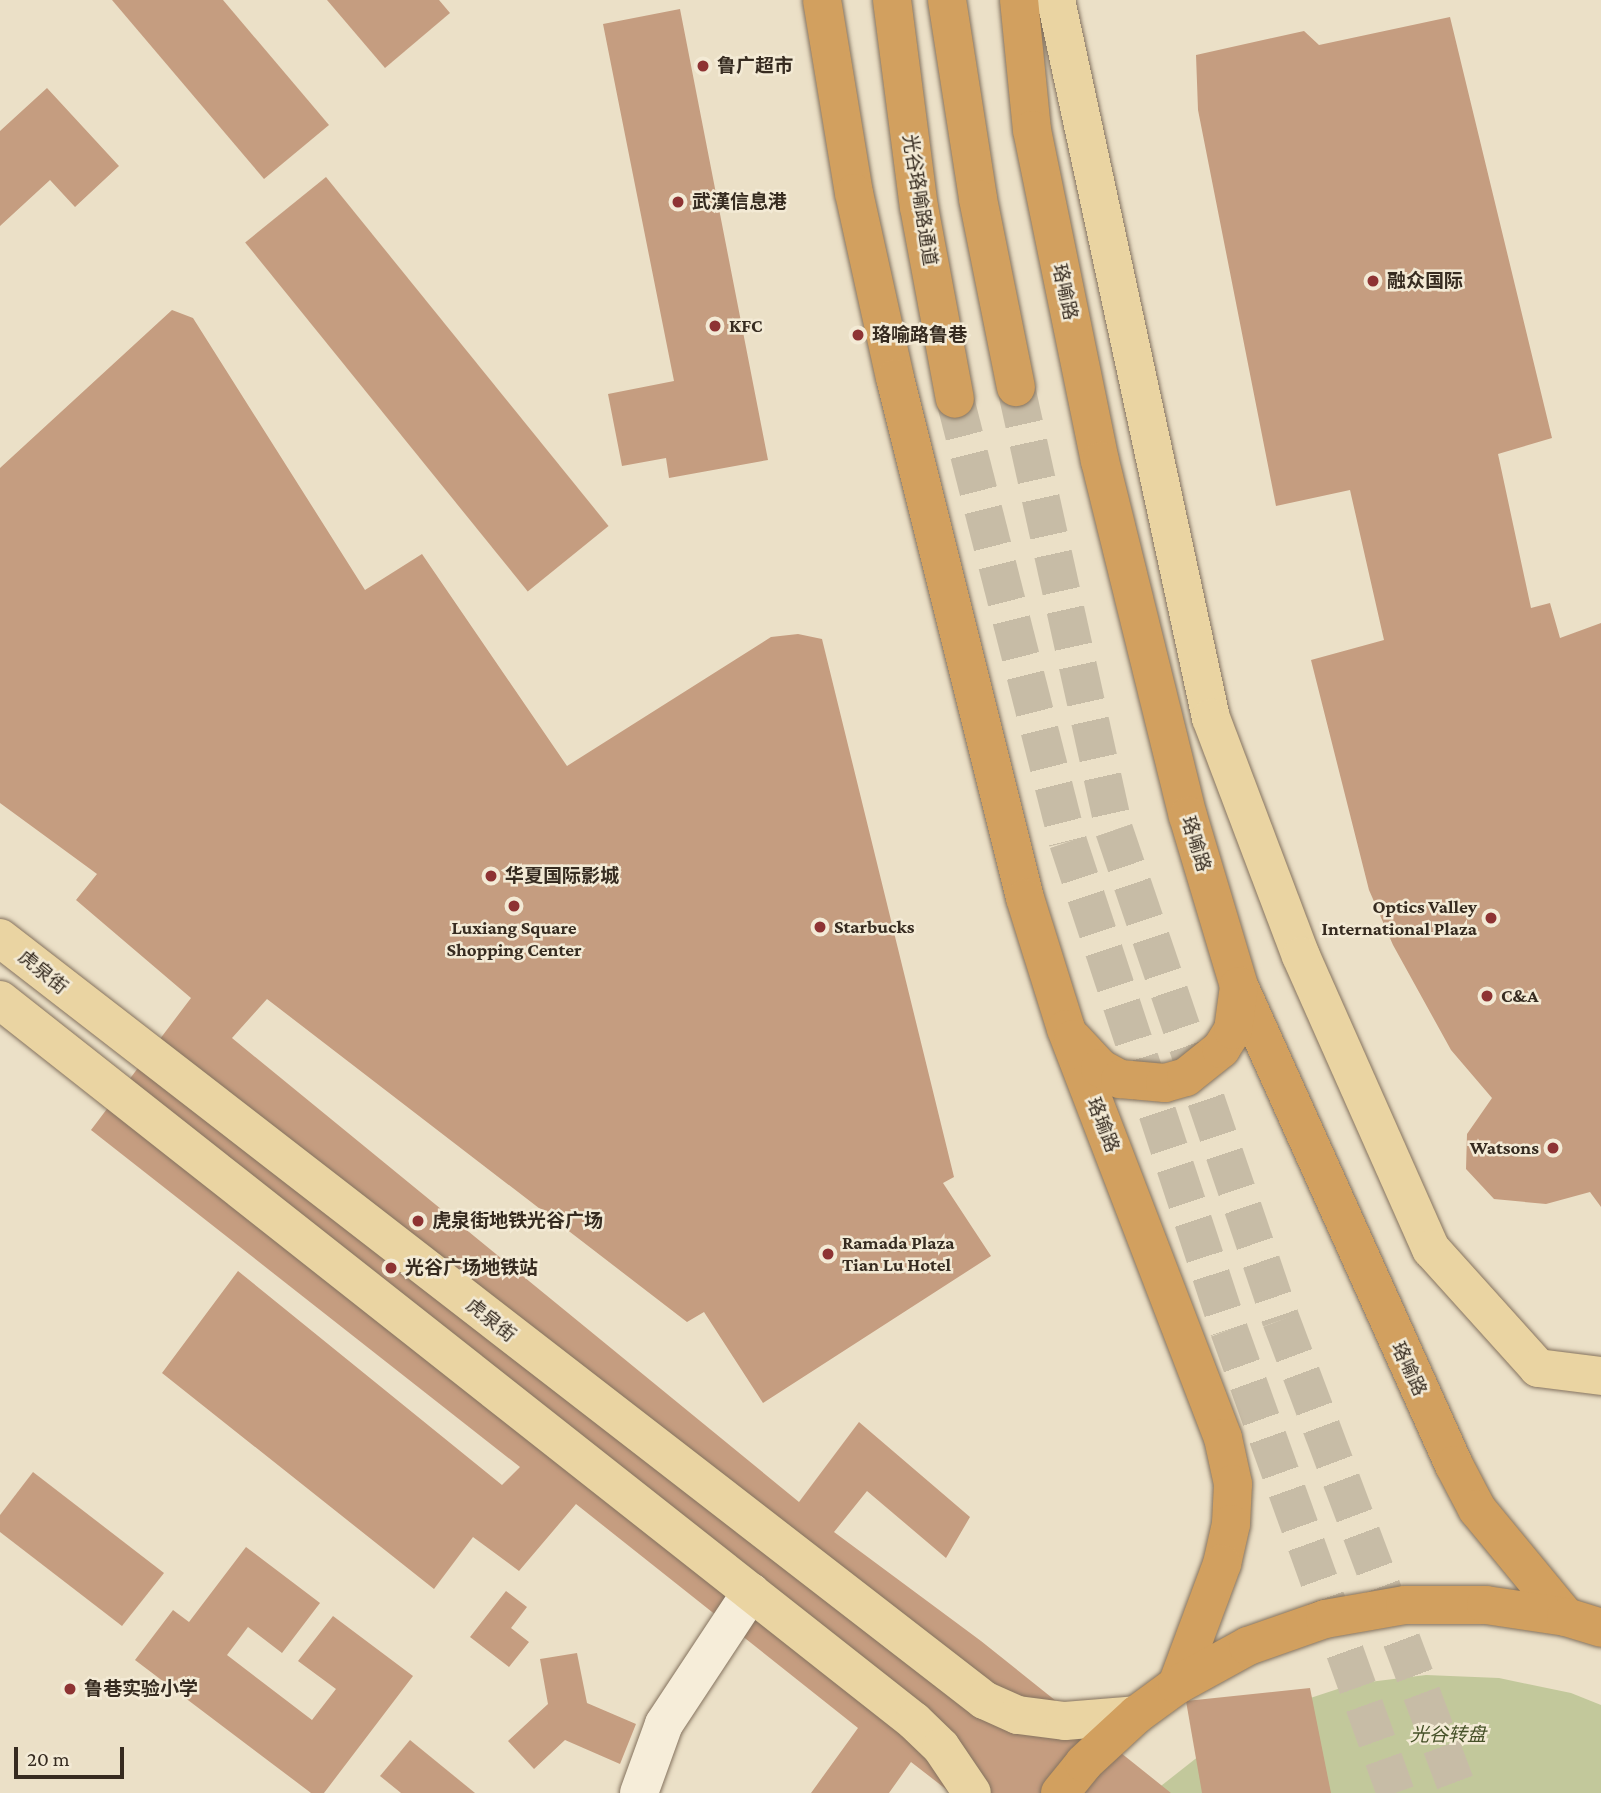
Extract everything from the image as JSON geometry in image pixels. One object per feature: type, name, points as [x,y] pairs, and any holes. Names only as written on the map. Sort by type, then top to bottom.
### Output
[{"type":"highway","name":"珞瑜路","points":[[822,0],[855,193],[939,556],[1021,886],[1066,1029],[1223,1438],[1233,1484],[1231,1524],[1222,1564],[1177,1685]]},
{"type":"highway","name":"光谷珞喻路通道","points":[[892,0],[919,207],[955,399]]},
{"type":"highway","points":[[947,0],[978,199],[1016,387]]},
{"type":"highway","name":"珞喻路","points":[[1019,0],[1032,130],[1100,461],[1188,816],[1239,986],[1454,1465],[1477,1509],[1584,1623]]},
{"type":"highway","points":[[1066,1029],[1100,1068],[1121,1079],[1165,1083],[1186,1077],[1222,1049],[1233,1030],[1239,986]]},
{"type":"highway","points":[[1060,1793],[1084,1763],[1136,1715],[1177,1685],[1261,1641],[1325,1619],[1405,1605],[1486,1605],[1584,1623]]},
{"type":"main road","points":[[1056,0],[1211,718],[1301,956],[1431,1249],[1538,1368],[1601,1376]]},
{"type":"main road","name":"虎泉街","points":[[0,938],[949,1675],[985,1700],[1018,1715],[1065,1721],[1136,1715]]},
{"type":"main road","points":[[0,1000],[914,1721],[941,1747],[972,1793]]},
{"type":"street","points":[[639,1793],[664,1724],[751,1592]]},
{"type":"green space","name":"光谷转盘","points":[[1426,1675],[1499,1678],[1571,1693],[1601,1705],[1601,1793],[1152,1793],[1218,1741],[1283,1707],[1353,1684]]},
{"type":"building","points":[[112,0],[223,0],[329,125],[264,179]]},
{"type":"building","points":[[327,0],[439,0],[450,13],[385,68]]},
{"type":"building","name":"武漢信息港","points":[[680,9],[768,460],[669,478],[666,458],[622,466],[608,394],[674,381],[603,24]]},
{"type":"building","points":[[1450,17],[1552,438],[1498,454],[1531,608],[1550,603],[1560,638],[1601,623],[1601,1207],[1590,1192],[1546,1204],[1494,1199],[1466,1169],[1467,1134],[1492,1098],[1451,1050],[1393,945],[1369,890],[1311,660],[1384,640],[1350,490],[1276,506],[1198,110],[1196,55],[1304,31],[1319,45]]},
{"type":"building","points":[[47,88],[119,166],[75,207],[50,180],[0,226],[0,131]]},
{"type":"building","points":[[326,177],[609,526],[528,591],[245,242]]},
{"type":"building","name":"Luxiang Square Shopping Center","points":[[172,310],[193,318],[365,590],[422,554],[567,766],[771,637],[798,634],[822,639],[954,1177],[943,1183],[991,1256],[763,1403],[704,1312],[687,1322],[267,999],[232,1038],[799,1502],[859,1422],[970,1517],[946,1558],[867,1491],[834,1532],[981,1641],[1171,1793],[951,1793],[911,1762],[889,1793],[811,1793],[858,1728],[576,1504],[519,1571],[473,1537],[434,1589],[162,1373],[238,1271],[502,1485],[520,1467],[91,1130],[191,998],[76,900],[97,874],[0,803],[0,468]]},
{"type":"building","points":[[33,1472],[164,1573],[122,1626],[0,1532],[0,1515]]},
{"type":"building","points":[[246,1547],[320,1603],[282,1653],[248,1627],[227,1655],[312,1720],[336,1689],[298,1661],[333,1616],[413,1676],[324,1793],[311,1793],[135,1660],[173,1610],[189,1622]]},
{"type":"building","points":[[506,1591],[527,1607],[511,1628],[529,1642],[509,1667],[470,1637]]},
{"type":"building","points":[[577,1653],[587,1703],[636,1724],[620,1764],[565,1740],[534,1769],[508,1741],[548,1704],[540,1659]]},
{"type":"building","points":[[1310,1688],[1331,1793],[1202,1793],[1186,1701]]},
{"type":"building","points":[[410,1740],[475,1793],[401,1793],[380,1776]]},
{"type":"tunnel","points":[[1016,387],[1114,830],[1281,1320],[1459,1793]]},
{"type":"tunnel","points":[[955,399],[1068,842],[1229,1330],[1396,1793]]},
{"type":"place","name":"鲁广超市","points":[[703,66]]},
{"type":"place","name":"武漢信息港","points":[[678,202]]},
{"type":"place","name":"融众国际","points":[[1373,281]]},
{"type":"place","name":"KFC","points":[[715,326]]},
{"type":"place","name":"珞喻路鲁巷","points":[[858,335]]},
{"type":"place","name":"华夏国际影城","points":[[491,876]]},
{"type":"place","name":"Luxiang Square Shopping Center","points":[[514,906]]},
{"type":"place","name":"Optics Valley International Plaza","points":[[1491,918]]},
{"type":"place","name":"Starbucks","points":[[820,927]]},
{"type":"place","name":"C&A","points":[[1487,996]]},
{"type":"place","name":"Watsons","points":[[1553,1148]]},
{"type":"place","name":"虎泉街地铁光谷广场","points":[[418,1221]]},
{"type":"place","name":"Ramada Plaza Tian Lu Hotel","points":[[828,1254]]},
{"type":"place","name":"光谷广场地铁站","points":[[391,1268]]},
{"type":"place","name":"鲁巷实验小学","points":[[70,1689]]}]
